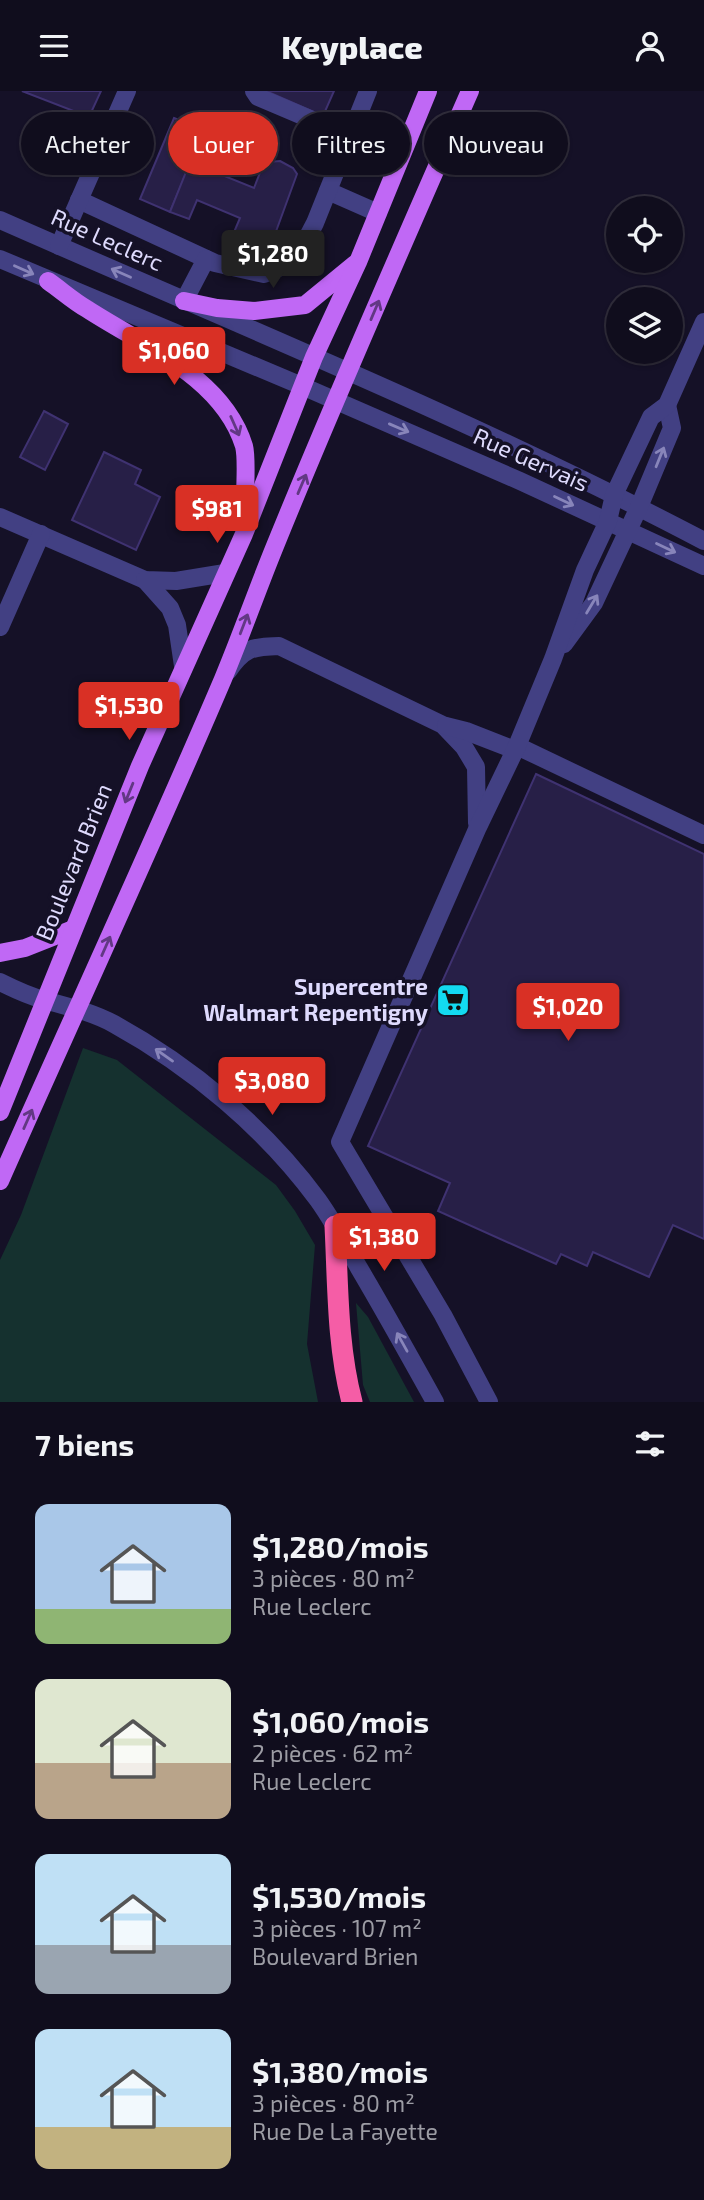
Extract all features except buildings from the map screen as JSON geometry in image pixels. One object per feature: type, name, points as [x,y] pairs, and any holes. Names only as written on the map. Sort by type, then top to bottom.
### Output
[{"type":"highway","points":[[335,1226],[341,1334],[352,1402]]},
{"type":"main road","name":"Boulevard Brien","points":[[0,1112],[139,766],[244,534],[314,357],[358,262],[428,91]]},
{"type":"main road","points":[[0,1181],[224,676],[348,372],[470,91]]},
{"type":"main road","points":[[184,301],[217,308],[254,311],[305,305],[358,262]]},
{"type":"main road","points":[[48,281],[86,309],[174,361],[229,414],[244,448],[244,534]]},
{"type":"main road","points":[[0,953],[25,948],[73,929]]},
{"type":"street","points":[[59,246],[127,91]]},
{"type":"street","points":[[254,91],[258,97],[293,112]]},
{"type":"street","points":[[360,112],[368,91]]},
{"type":"street","points":[[79,200],[215,263],[264,274],[296,261],[334,175]]},
{"type":"street","points":[[328,191],[378,213]]},
{"type":"street","name":"Rue Leclerc","points":[[0,220],[348,372]]},
{"type":"street","points":[[0,259],[337,402]]},
{"type":"street","points":[[184,301],[206,259]]},
{"type":"street","points":[[489,1402],[443,1315],[340,1142],[478,827],[516,748],[553,659],[585,570],[608,521],[614,495],[651,417],[667,405],[704,321]]},
{"type":"street","name":"Rue Gervais","points":[[348,372],[614,495],[704,541]]},
{"type":"street","name":"Rue Gervais","points":[[337,402],[520,481],[704,566]]},
{"type":"street","points":[[553,659],[594,603],[639,507],[671,428],[667,405]]},
{"type":"street","points":[[0,517],[145,580],[176,582],[225,573]]},
{"type":"street","points":[[0,627],[41,534]]},
{"type":"street","points":[[145,580],[170,608],[177,625],[183,666]]},
{"type":"street","points":[[224,676],[238,656],[258,647],[279,646],[443,725],[516,748],[704,835]]},
{"type":"street","points":[[443,725],[464,747],[476,767],[478,827]]},
{"type":"street","points":[[0,982],[45,1000],[78,1008],[114,1024],[141,1040],[227,1103],[261,1133],[294,1169],[335,1226],[435,1402]]},
{"type":"green space","points":[[83,1048],[117,1060],[276,1185],[295,1211],[315,1245],[307,1344],[318,1402],[0,1402],[0,1260],[21,1215]]},
{"type":"green space","points":[[356,1303],[368,1317],[414,1402],[370,1402],[363,1385]]},
{"type":"place","name":"Supercentre Walmart Repentigny","points":[[453,1000]]}]
